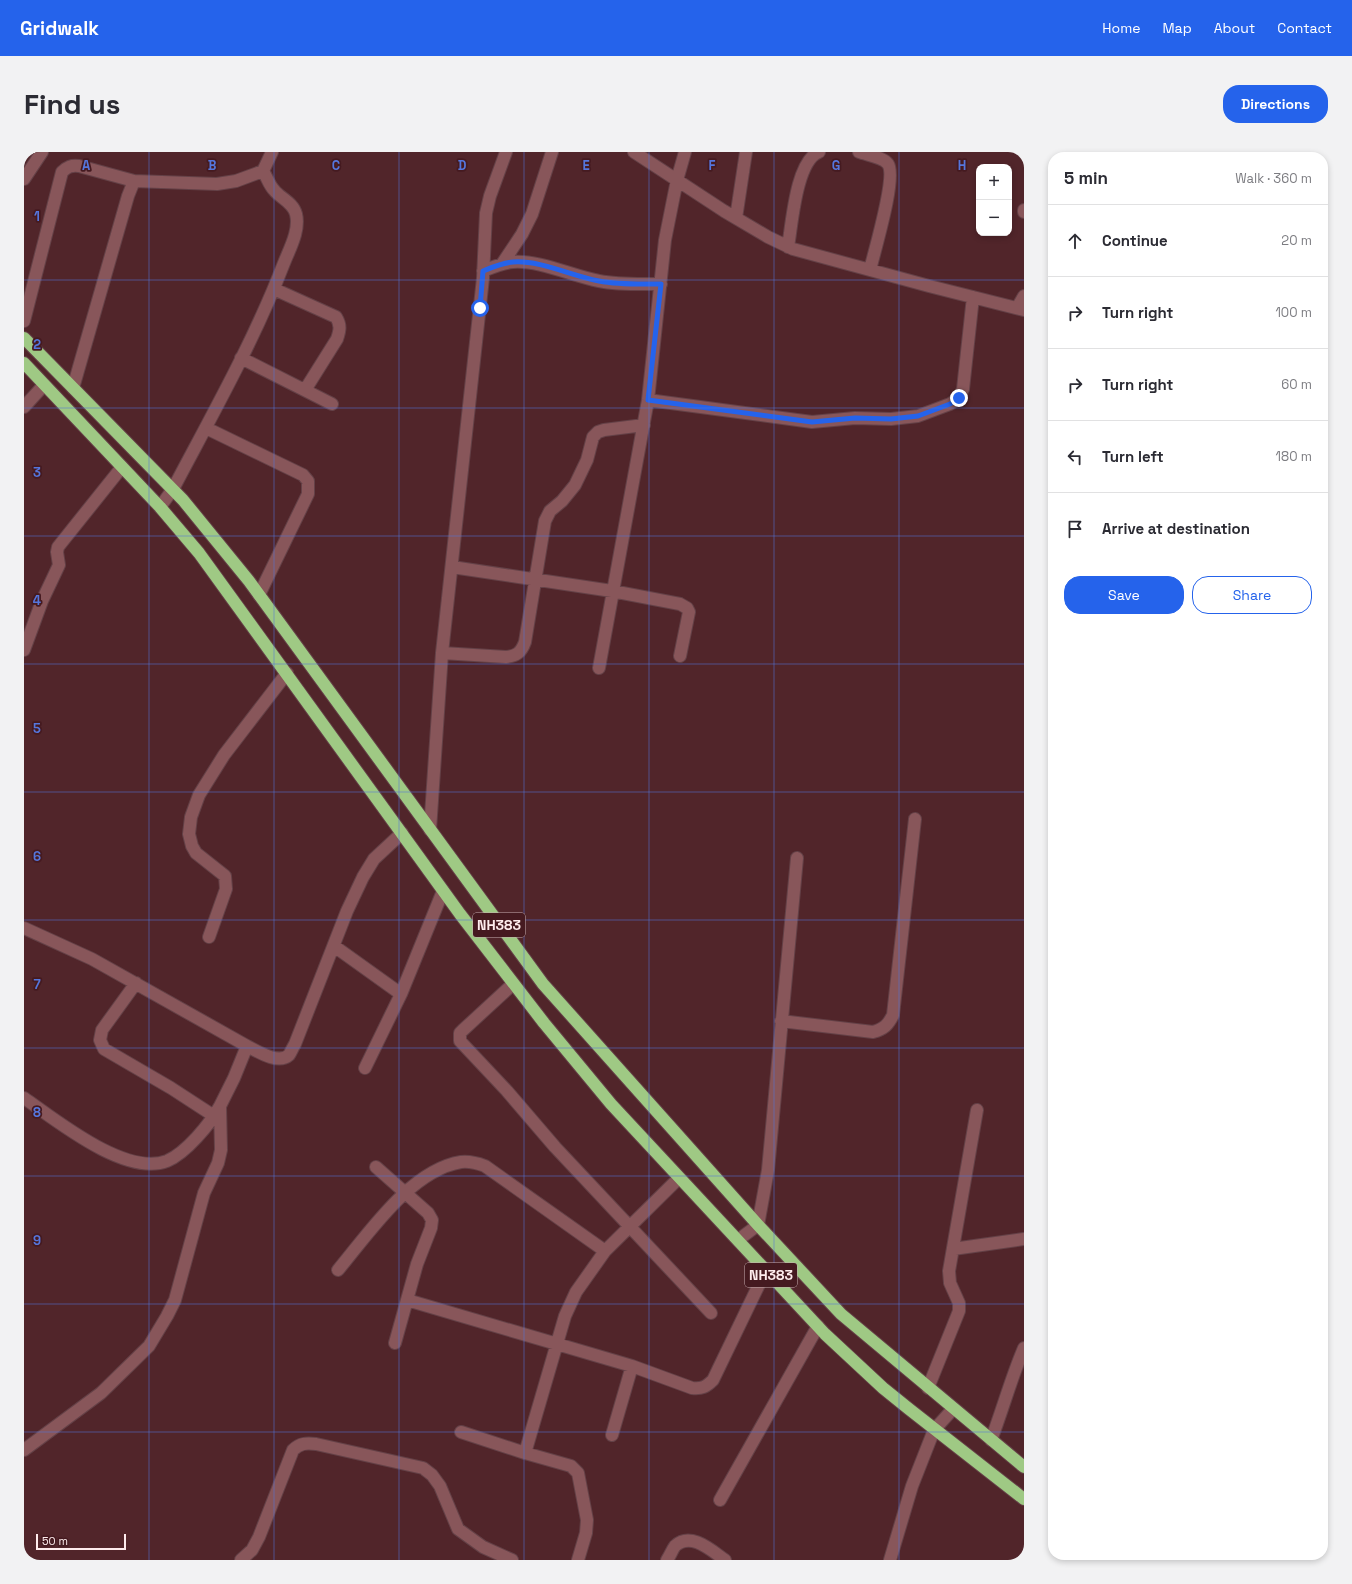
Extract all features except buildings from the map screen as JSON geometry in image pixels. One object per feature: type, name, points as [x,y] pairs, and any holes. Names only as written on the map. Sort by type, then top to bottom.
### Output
[{"type":"highway","name":"NH383","points":[[24,338],[184,500],[259,595],[543,984],[758,1225],[841,1314],[1024,1467]]},
{"type":"highway","name":"NH383","points":[[24,363],[160,507],[199,553],[443,891],[513,984],[611,1104],[818,1326],[883,1388],[934,1430],[1024,1499]]},
{"type":"street","points":[[24,179],[42,152]]},
{"type":"street","points":[[24,322],[62,172],[66,168],[73,165],[134,181],[217,184],[236,181],[263,171],[272,152]]},
{"type":"street","points":[[430,830],[442,653],[483,271],[486,213],[490,196],[506,152]]},
{"type":"street","points":[[502,264],[522,234],[532,214],[552,152]]},
{"type":"street","points":[[634,152],[736,218],[788,247],[1020,309],[1024,296]]},
{"type":"street","points":[[599,668],[648,400],[665,240],[677,180],[686,152]]},
{"type":"street","points":[[736,218],[746,152]]},
{"type":"street","points":[[788,247],[800,178],[806,164],[816,153],[819,152]]},
{"type":"street","points":[[859,152],[885,161],[889,165],[891,173],[890,188],[870,270]]},
{"type":"street","points":[[160,507],[173,489],[241,358],[274,289],[293,240],[297,221],[296,212],[293,206],[273,190],[263,171]]},
{"type":"street","points":[[73,388],[128,196],[134,181]]},
{"type":"street","points":[[483,271],[502,264],[514,262],[533,263],[600,281],[628,284],[661,284]]},
{"type":"street","points":[[274,289],[336,317],[340,323],[340,330],[337,338],[305,390]]},
{"type":"street","points":[[648,400],[812,422],[855,418],[891,419],[918,416],[950,404],[959,398],[964,389],[973,297]]},
{"type":"street","points":[[241,358],[332,404]]},
{"type":"street","points":[[24,407],[44,385]]},
{"type":"street","points":[[442,653],[515,656],[522,650],[525,642],[546,521],[550,511],[562,501],[575,485],[587,460],[594,437],[598,432],[644,425]]},
{"type":"street","points":[[206,428],[303,475],[308,481],[308,494],[259,595]]},
{"type":"street","points":[[24,650],[42,601],[59,565],[57,552],[58,547],[122,467]]},
{"type":"street","points":[[452,567],[612,591],[680,604],[687,608],[689,612],[689,618],[680,656]]},
{"type":"street","points":[[209,937],[226,889],[225,876],[196,853],[192,846],[189,834],[191,817],[199,795],[224,755],[286,673]]},
{"type":"street","points":[[781,1021],[873,1032],[883,1029],[889,1024],[893,1015],[915,819]]},
{"type":"street","points":[[24,928],[92,959],[246,1046],[275,1058],[283,1058],[289,1055],[295,1044],[347,911],[363,877],[374,859],[402,833]]},
{"type":"street","points":[[738,1240],[758,1225],[768,1170],[797,858]]},
{"type":"street","points":[[364,1068],[401,994],[443,891]]},
{"type":"street","points":[[334,946],[401,994]]},
{"type":"street","points":[[136,983],[102,1030],[100,1040],[104,1049],[170,1088],[217,1112]]},
{"type":"street","points":[[513,984],[460,1033],[460,1041],[507,1091],[555,1147],[711,1313]]},
{"type":"street","points":[[24,1098],[90,1143],[130,1161],[155,1164],[180,1153],[201,1133],[217,1112],[234,1078],[246,1046]]},
{"type":"street","points":[[928,1388],[959,1311],[959,1303],[950,1283],[949,1271],[977,1110]]},
{"type":"street","points":[[24,1450],[101,1393],[149,1346],[167,1316],[175,1300],[204,1193],[218,1163],[221,1150],[217,1112]]},
{"type":"street","points":[[338,1270],[405,1193],[424,1177],[451,1165],[462,1162],[475,1162],[485,1166],[605,1251]]},
{"type":"street","points":[[376,1168],[428,1213],[432,1220],[431,1228],[417,1264],[395,1343]]},
{"type":"street","points":[[525,1453],[564,1316],[576,1292],[605,1251],[679,1178]]},
{"type":"street","points":[[953,1249],[1024,1239]]},
{"type":"street","points":[[407,1300],[632,1366],[692,1388],[700,1389],[707,1386],[713,1380],[766,1270]]},
{"type":"street","points":[[720,1500],[818,1326]]},
{"type":"street","points":[[991,1440],[1003,1409],[1012,1375],[1024,1348]]},
{"type":"street","points":[[612,1435],[632,1366]]},
{"type":"street","points":[[890,1560],[912,1486],[934,1430],[953,1409]]},
{"type":"street","points":[[461,1432],[571,1466],[578,1473],[587,1520],[586,1533],[578,1560]]},
{"type":"street","points":[[241,1560],[252,1550],[259,1537],[293,1450],[299,1444],[306,1443],[423,1468],[432,1475],[440,1486],[458,1529],[483,1547],[512,1560]]},
{"type":"street","points":[[667,1560],[675,1547],[682,1542],[690,1540],[699,1543],[725,1560]]},
{"type":"route","points":[[480,308],[483,271],[502,264],[514,262],[533,263],[600,281],[628,284],[661,284],[648,400],[812,422],[855,418],[891,419],[918,416],[950,404],[959,398]]}]
